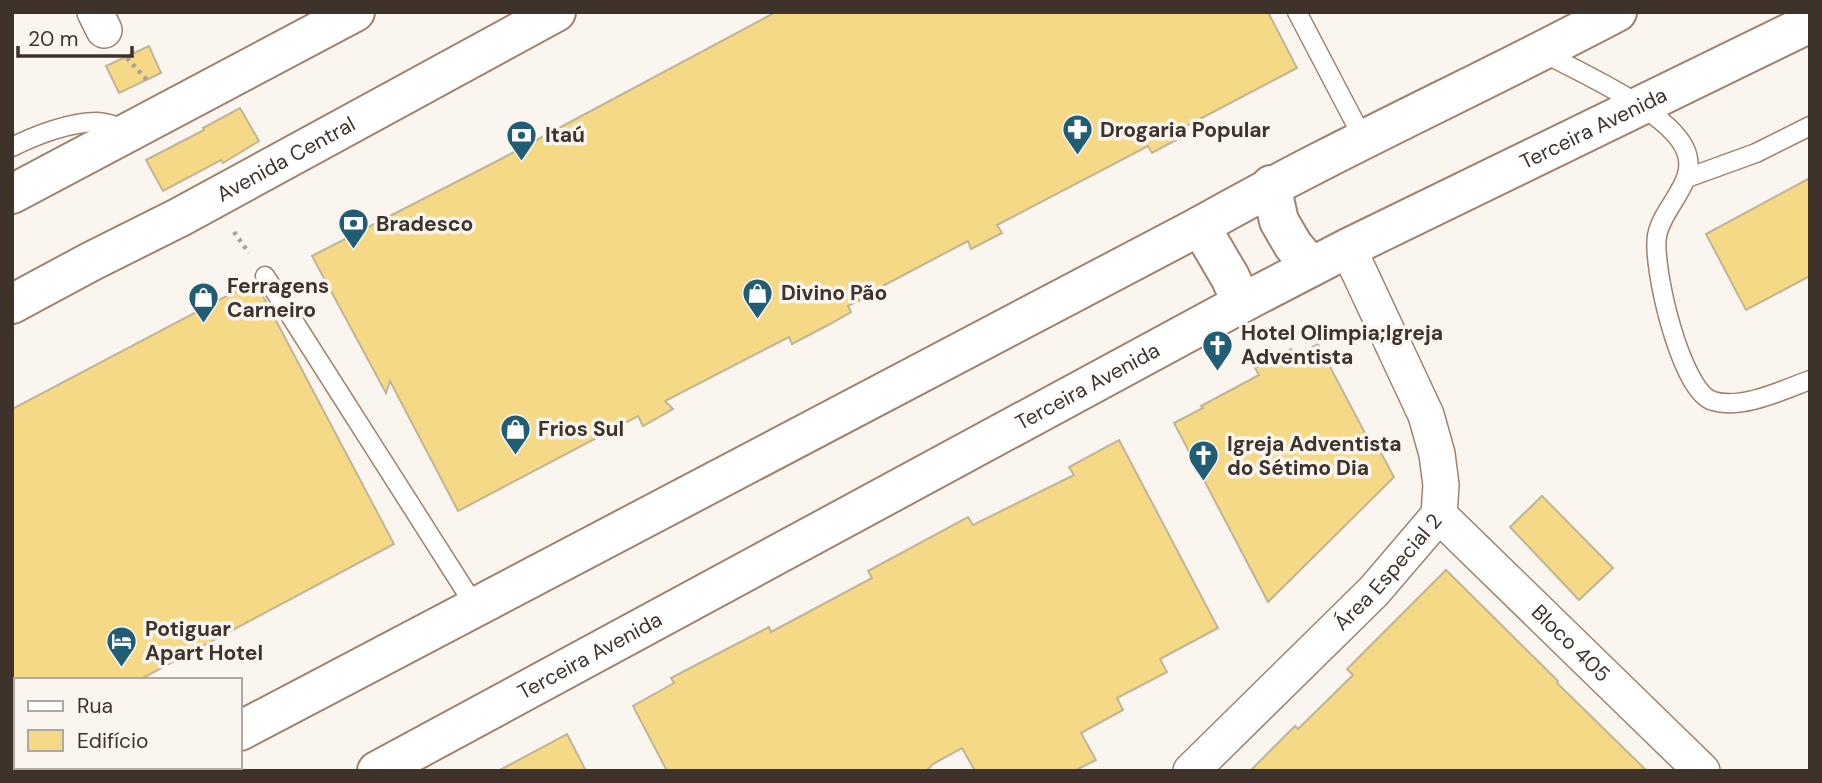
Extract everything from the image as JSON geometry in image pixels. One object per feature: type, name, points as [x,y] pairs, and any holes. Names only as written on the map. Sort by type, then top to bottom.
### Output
[{"type":"street","points":[[12,194],[355,12]]},
{"type":"street","name":"Avenida Central","points":[[12,304],[556,12]]},
{"type":"street","points":[[242,730],[1200,226],[1272,185],[1542,52],[1617,12]]},
{"type":"street","name":"Terceira Avenida","points":[[377,771],[1242,303],[1348,248],[1810,23]]},
{"type":"street","points":[[1272,185],[1279,222],[1311,267]]},
{"type":"street","points":[[1200,226],[1242,303]]},
{"type":"street","name":"Área Especial 2","points":[[1191,771],[1374,591],[1439,515],[1441,485],[1437,454],[1426,415],[1348,248]]},
{"type":"street","name":"Bloco 405","points":[[1439,515],[1702,771]]},
{"type":"lane","points":[[1297,12],[1364,140]]},
{"type":"lane","points":[[1542,52],[1640,105],[1667,125],[1684,146],[1688,156],[1687,178],[1662,222],[1657,235],[1656,254],[1667,308],[1683,363],[1699,390],[1710,401],[1729,405],[1768,396],[1810,380]]},
{"type":"lane","points":[[12,147],[58,128],[99,122],[131,130]]},
{"type":"lane","points":[[1687,178],[1756,153],[1810,126]]},
{"type":"lane","points":[[265,276],[475,606]]},
{"type":"path","points":[[99,21],[171,109]]},
{"type":"path","points":[[212,199],[265,276]]},
{"type":"building","points":[[776,12],[1268,12],[1297,68],[1177,131],[1180,138],[1152,153],[1148,146],[997,225],[1002,233],[971,249],[968,241],[877,289],[878,291],[848,306],[851,312],[830,324],[792,344],[789,337],[665,401],[673,409],[643,426],[638,416],[458,511],[390,381],[386,393],[312,256],[501,159]]},
{"type":"building","points":[[149,46],[161,73],[119,93],[106,66]]},
{"type":"building","points":[[240,108],[259,141],[223,163],[221,160],[163,191],[146,160]]},
{"type":"building","points":[[1810,178],[1810,276],[1746,310],[1706,234]]},
{"type":"building","points":[[255,281],[394,544],[143,678],[12,680],[12,409]]},
{"type":"building","points":[[1318,344],[1376,454],[1380,451],[1394,477],[1268,602],[1174,423],[1259,375],[1255,368],[1291,349],[1295,356]]},
{"type":"building","points":[[1119,440],[1218,628],[1160,659],[1167,672],[1117,698],[1123,710],[1081,733],[1096,760],[1074,771],[975,771],[962,748],[933,764],[926,771],[667,771],[633,706],[674,683],[671,678],[769,627],[771,632],[872,578],[868,571],[968,517],[973,525],[1074,475],[1069,467]]},
{"type":"building","points":[[1542,496],[1613,568],[1579,600],[1510,527]]},
{"type":"building","points":[[1446,570],[1647,771],[1250,771],[1295,726],[1298,729],[1353,675],[1347,669]]},
{"type":"building","points":[[567,734],[586,771],[498,771]]},
{"type":"place","name":"Drogaria Popular","points":[[1077,157]]},
{"type":"place","name":"Itaú","points":[[522,162]]},
{"type":"place","name":"Bradesco","points":[[353,251]]},
{"type":"place","name":"Divino Pão","points":[[758,320]]},
{"type":"place","name":"Ferragens Carneiro","points":[[204,325]]},
{"type":"place","name":"Hotel Olimpia;Igreja Adventista","points":[[1218,372]]},
{"type":"place","name":"Frios Sul","points":[[515,456]]},
{"type":"place","name":"Igreja Adventista do Sétimo Dia","points":[[1204,483]]},
{"type":"place","name":"Potiguar Apart Hotel","points":[[122,668]]}]
